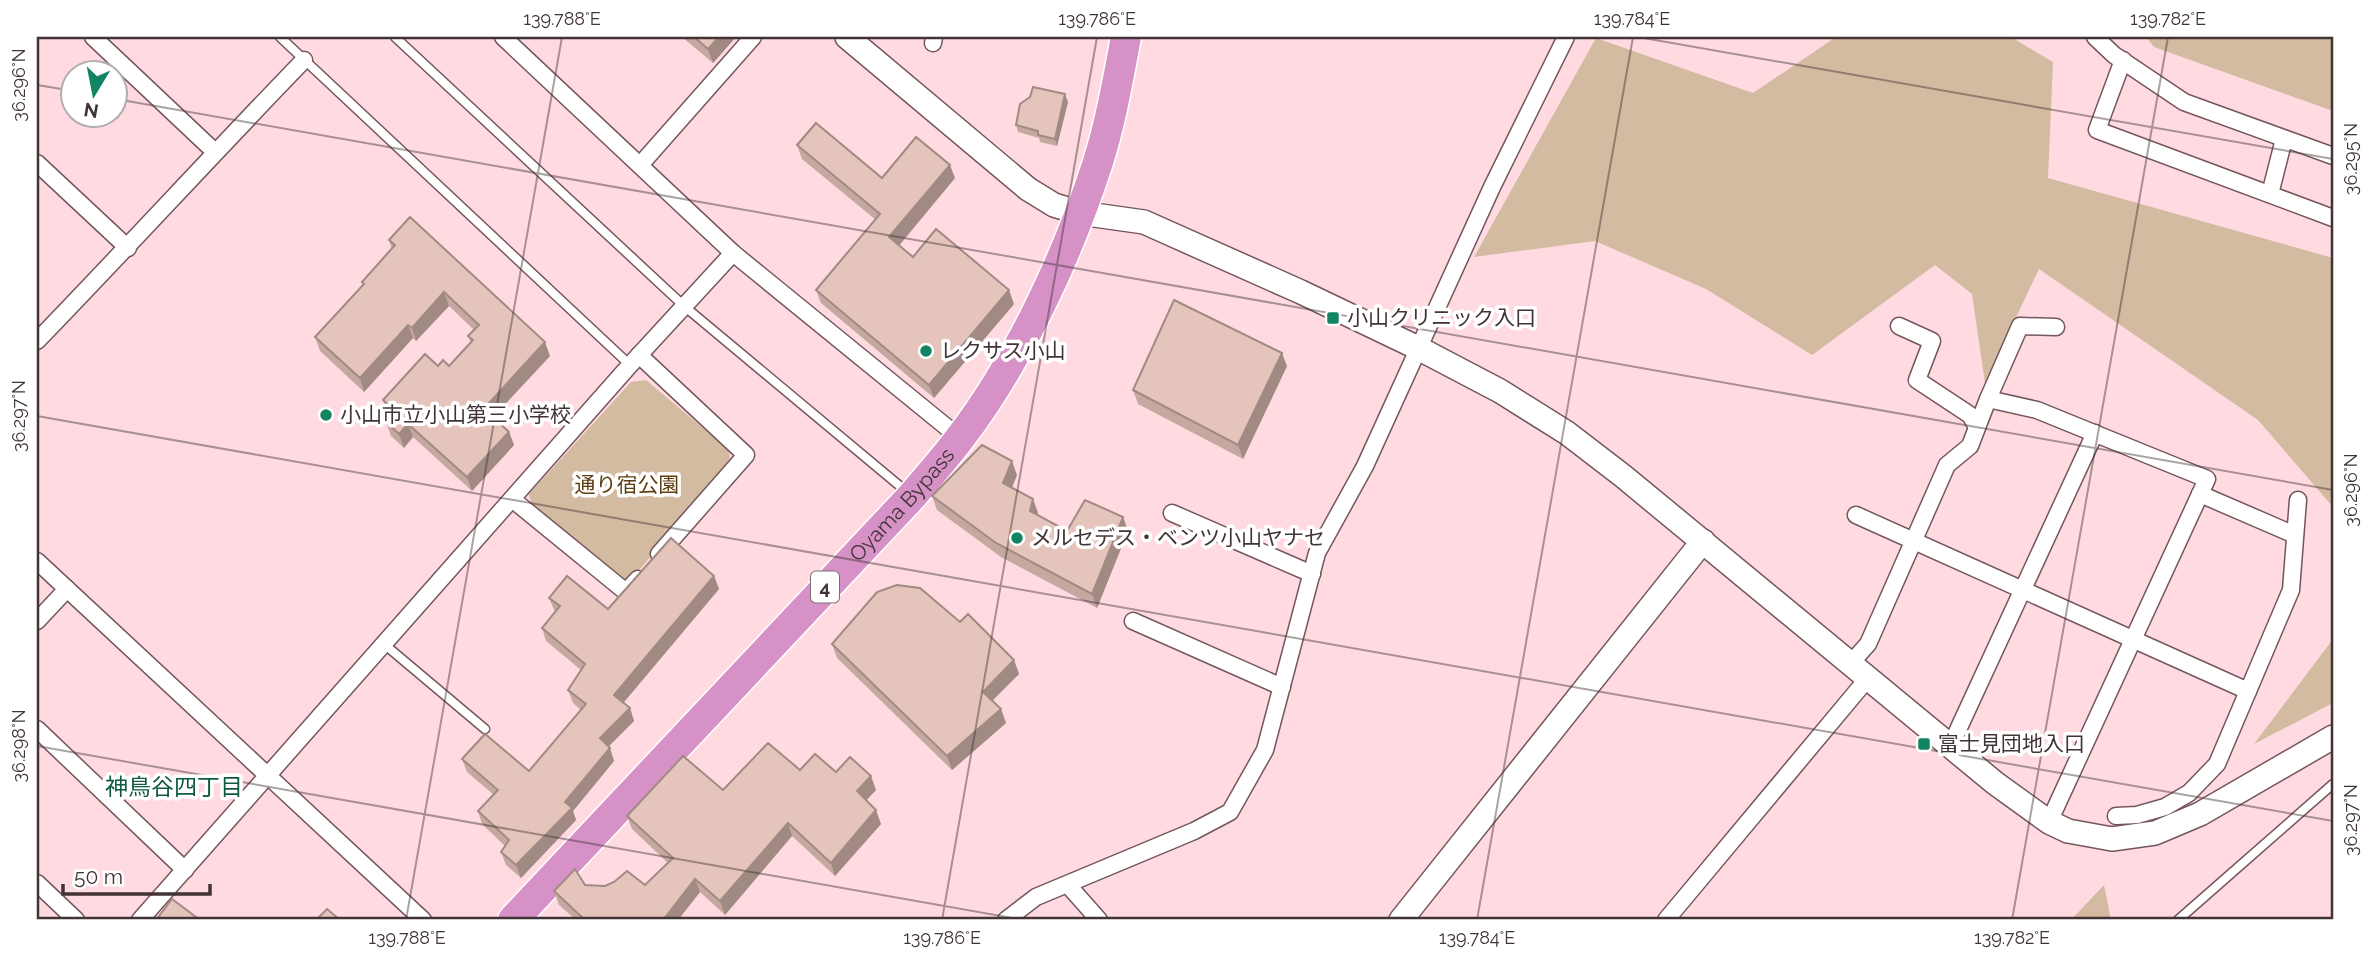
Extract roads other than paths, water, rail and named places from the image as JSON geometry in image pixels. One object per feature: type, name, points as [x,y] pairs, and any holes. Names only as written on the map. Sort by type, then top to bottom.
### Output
[{"type":"highway","name":"Oyama Bypass","points":[[513,920],[912,496],[960,438],[1010,361],[1042,300],[1080,213],[1115,98],[1126,37]]},
{"type":"street","points":[[93,37],[215,152]]},
{"type":"street","points":[[503,37],[733,253],[960,438]]},
{"type":"street","points":[[640,164],[752,37]]},
{"type":"street","points":[[847,37],[1028,189],[1054,205],[1080,213],[1144,222],[1418,348],[1500,391],[1567,433],[1703,541],[1996,783],[2049,822],[2068,831],[2112,839],[2155,833],[2200,814],[2333,737]]},
{"type":"street","points":[[1006,920],[1036,897],[1194,831],[1230,812],[1265,750],[1317,553],[1365,466],[1492,187],[1566,37]]},
{"type":"street","points":[[2095,37],[2184,102],[2333,156]]},
{"type":"street","points":[[37,341],[304,60]]},
{"type":"street","points":[[2123,60],[2097,130],[2333,218]]},
{"type":"street","points":[[2270,194],[2284,139]]},
{"type":"street","points":[[37,163],[128,248]]},
{"type":"street","points":[[140,920],[635,360],[733,253]]},
{"type":"street","points":[[1899,326],[1931,341],[1917,380],[1970,415],[1977,427]]},
{"type":"street","points":[[1666,920],[1860,671],[1868,643],[1947,465],[1970,446],[2020,326],[2056,327]]},
{"type":"street","points":[[512,499],[626,592],[746,455],[635,360]]},
{"type":"street","points":[[1989,399],[2037,410],[2207,479],[2049,822]]},
{"type":"street","points":[[1951,744],[2095,433]]},
{"type":"street","points":[[2200,494],[2295,535]]},
{"type":"street","points":[[2116,816],[2137,815],[2165,807],[2189,793],[2217,764],[2291,590],[2298,500]]},
{"type":"street","points":[[1172,513],[1312,574]]},
{"type":"street","points":[[1856,515],[2248,691]]},
{"type":"street","points":[[1401,920],[1703,541]]},
{"type":"street","points":[[37,561],[423,920]]},
{"type":"street","points":[[37,621],[67,589]]},
{"type":"street","points":[[1133,621],[1282,687]]},
{"type":"street","points":[[37,729],[186,870]]},
{"type":"street","points":[[37,883],[76,920]]},
{"type":"street","points":[[1068,885],[1099,920]]},
{"type":"lane","points":[[280,37],[635,360]]},
{"type":"lane","points":[[395,37],[684,306],[912,496]]},
{"type":"lane","points":[[384,644],[485,729]]},
{"type":"lane","points":[[2178,920],[2333,785]]},
{"type":"lane","points":[[2112,839],[2116,816]]},
{"type":"place","name":"小山クリニック入口","points":[[1333,318]]},
{"type":"place","name":"レクサス小山","points":[[926,351]]},
{"type":"place","name":"小山市立小山第三小学校","points":[[326,415]]},
{"type":"place","name":"メルセデス・ベンツ小山ヤナセ","points":[[1017,538]]},
{"type":"place","name":"富士見団地入口","points":[[1924,744]]},
{"type":"district","name":"神鳥谷四丁目","points":[[174,787]]},
{"type":"park label","name":"通り宿公園","points":[[627,485]]}]
